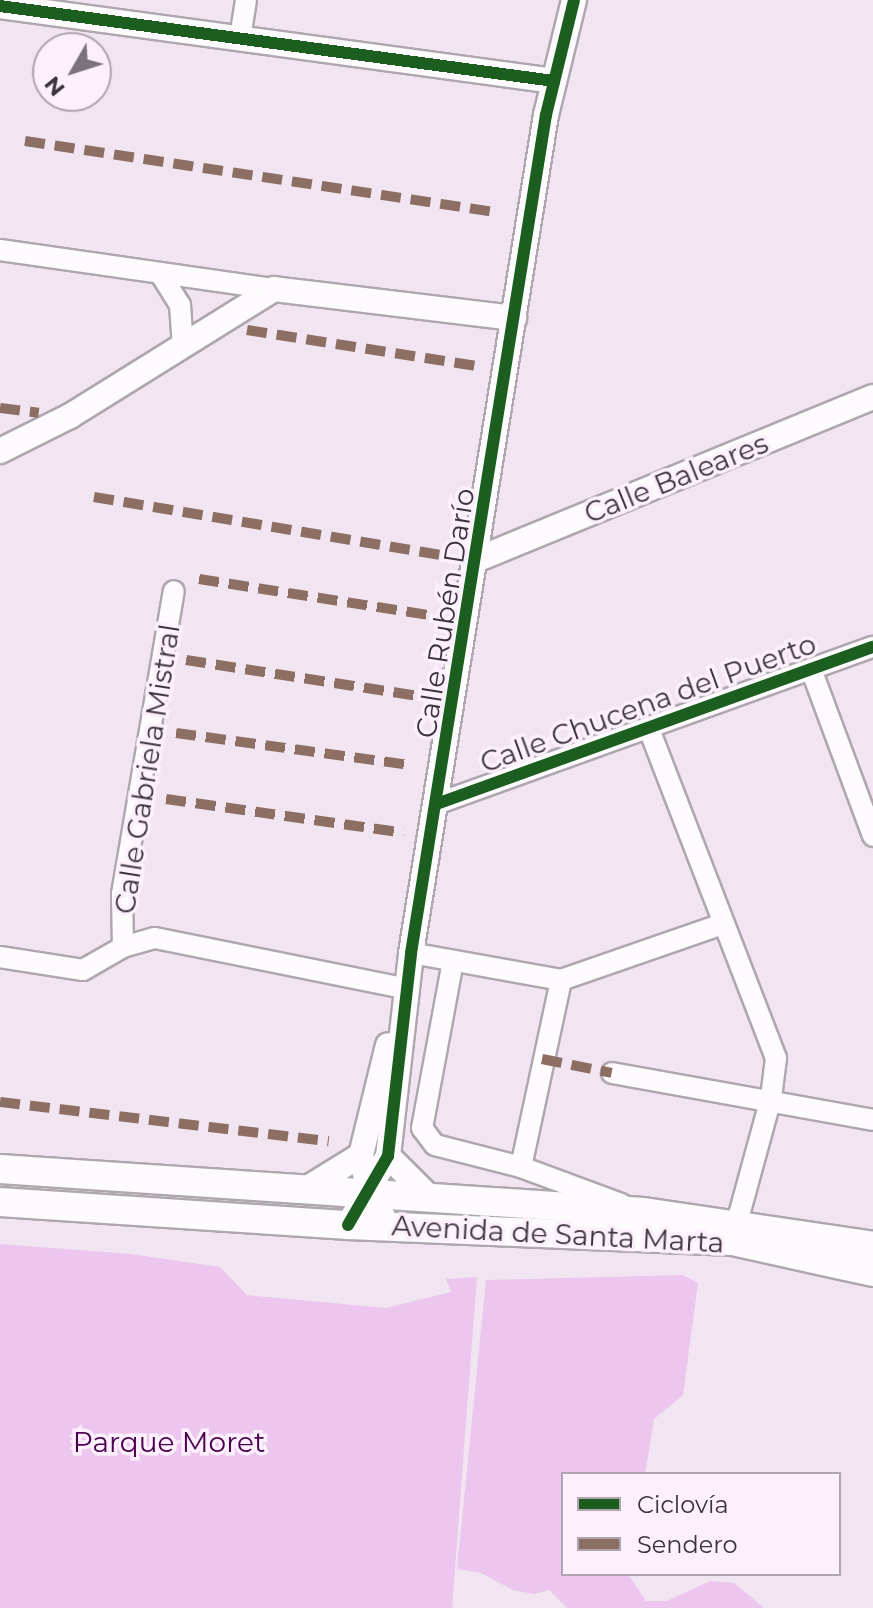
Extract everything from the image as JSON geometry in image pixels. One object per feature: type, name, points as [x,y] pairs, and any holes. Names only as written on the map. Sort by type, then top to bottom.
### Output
[{"type":"main road","name":"Avenida de Santa Marta","points":[[0,1169],[311,1186],[644,1212],[735,1232],[873,1272]]},
{"type":"main road","name":"Avenida de Santa Marta","points":[[0,1202],[348,1225],[735,1232],[873,1246]]},
{"type":"street","points":[[240,38],[246,0]]},
{"type":"street","name":"Calle Rubén Darío","points":[[388,1226],[369,1191],[361,1155],[411,953],[439,803],[514,318],[554,81],[574,0]]},
{"type":"street","points":[[0,6],[554,81]]},
{"type":"street","points":[[0,250],[274,289],[514,318]]},
{"type":"street","points":[[160,273],[180,305],[183,347]]},
{"type":"street","points":[[0,451],[70,416],[274,289]]},
{"type":"street","name":"Calle Baleares","points":[[478,559],[873,397]]},
{"type":"street","name":"Calle Gabriela Mistral","points":[[123,947],[122,894],[174,591]]},
{"type":"street","name":"Calle Chucena del Puerto","points":[[439,803],[873,647]]},
{"type":"street","points":[[811,669],[873,836]]},
{"type":"street","points":[[649,729],[776,1058],[771,1098],[735,1232]]},
{"type":"street","points":[[411,953],[561,980],[723,924]]},
{"type":"street","points":[[0,957],[83,970],[123,947],[155,938],[402,988]]},
{"type":"street","name":"Calle Rubén Darío","points":[[348,1225],[388,1156],[411,953]]},
{"type":"street","points":[[453,961],[422,1128],[435,1145],[521,1167],[644,1212]]},
{"type":"street","points":[[521,1167],[561,980]]},
{"type":"street","points":[[612,1073],[771,1098],[873,1120]]},
{"type":"street","points":[[311,1186],[361,1155]]},
{"type":"street","points":[[388,1156],[428,1196]]},
{"type":"green space","name":"Parque Moret","points":[[0,1244],[131,1254],[220,1267],[247,1295],[386,1308],[451,1292],[446,1279],[477,1277],[452,1608],[0,1608]]},
{"type":"green space","points":[[683,1275],[698,1283],[683,1395],[654,1419],[645,1472],[561,1472],[561,1576],[629,1576],[646,1601],[667,1601],[710,1581],[734,1583],[764,1608],[567,1608],[549,1590],[534,1594],[513,1590],[481,1573],[457,1569],[486,1280]]},
{"type":"marked path","points":[[25,141],[494,212]]},
{"type":"marked path","points":[[247,330],[478,366]]},
{"type":"marked path","points":[[0,408],[39,413]]},
{"type":"marked path","points":[[94,497],[445,556]]},
{"type":"marked path","points":[[199,579],[434,616]]},
{"type":"marked path","points":[[186,660],[418,696]]},
{"type":"marked path","points":[[176,733],[411,765]]},
{"type":"marked path","points":[[166,799],[404,833]]},
{"type":"marked path","points":[[542,1059],[612,1073]]},
{"type":"marked path","points":[[0,1102],[329,1141]]},
{"type":"cycle path","points":[[348,1225],[388,1156],[411,953],[546,115],[574,0]]},
{"type":"cycle path","points":[[0,6],[554,81]]},
{"type":"cycle path","points":[[439,803],[873,647]]}]
